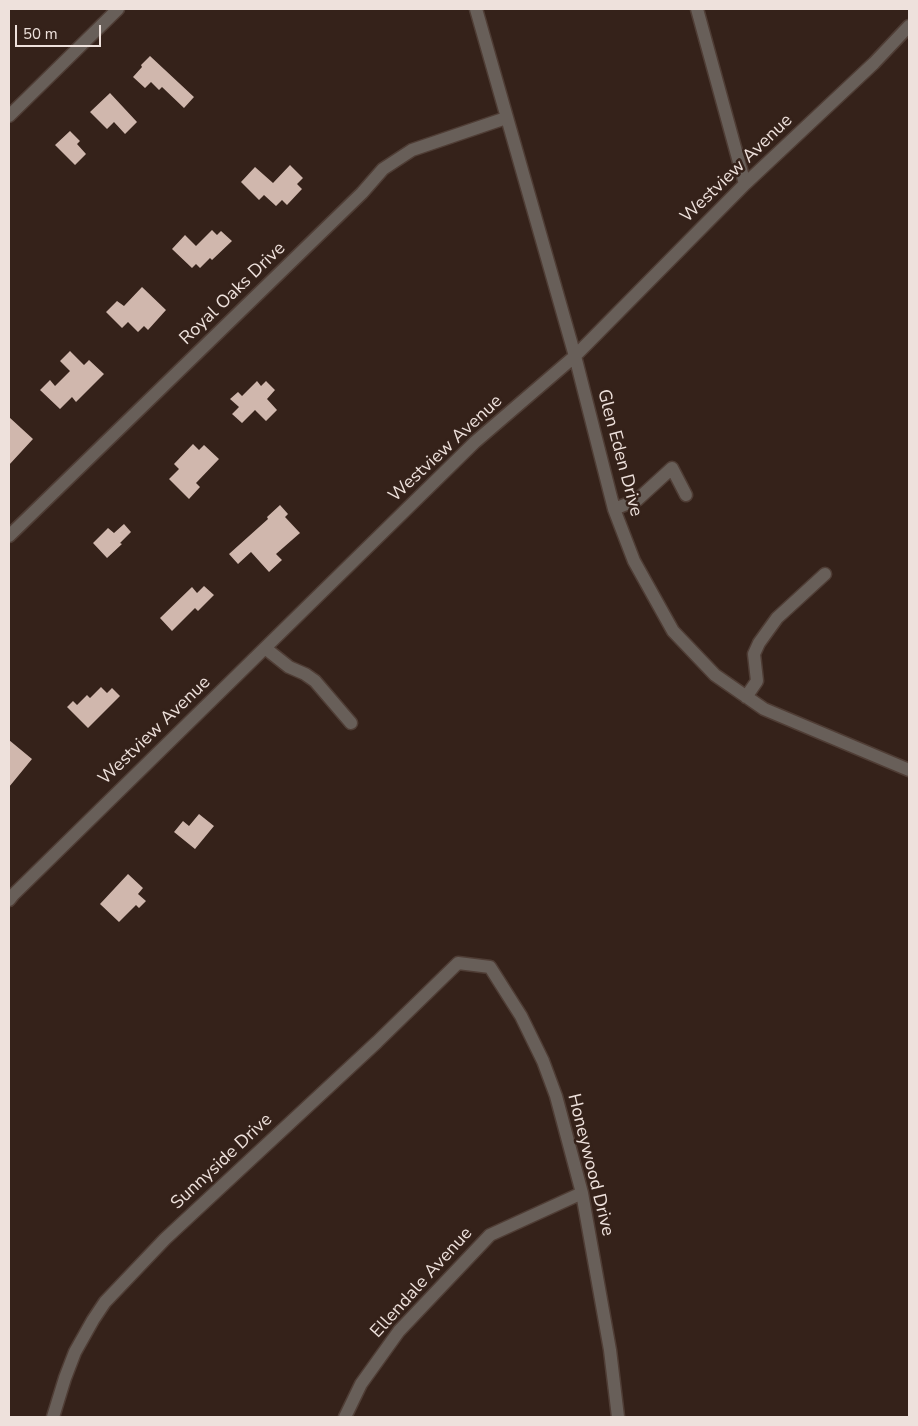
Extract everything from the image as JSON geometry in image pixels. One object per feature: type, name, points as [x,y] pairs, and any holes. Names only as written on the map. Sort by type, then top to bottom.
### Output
[{"type":"street","points":[[9,116],[118,9]]},
{"type":"street","name":"Glen Eden Drive","points":[[476,9],[575,356],[614,509],[634,561],[673,631],[715,675],[764,709],[909,770]]},
{"type":"street","points":[[697,9],[745,184]]},
{"type":"street","name":"Westview Avenue","points":[[9,900],[18,889],[475,442],[575,356],[745,184],[874,64],[909,26]]},
{"type":"street","name":"Royal Oaks Drive","points":[[9,536],[362,193],[383,169],[412,150],[506,118]]},
{"type":"street","points":[[614,509],[637,500],[672,468],[686,496]]},
{"type":"street","points":[[746,697],[757,681],[754,654],[758,643],[777,618],[825,574]]},
{"type":"street","points":[[265,648],[289,667],[315,681],[351,723]]},
{"type":"street","name":"Honeywood Drive","points":[[458,962],[490,967],[521,1016],[543,1061],[556,1096],[582,1193],[610,1350],[618,1417]]},
{"type":"street","name":"Sunnyside Drive","points":[[53,1417],[64,1378],[75,1352],[105,1302],[165,1238],[377,1042],[458,962]]},
{"type":"street","name":"Ellendale Avenue","points":[[345,1417],[361,1384],[399,1332],[490,1235],[582,1193]]},
{"type":"building","points":[[150,56],[194,97],[184,108],[162,87],[159,90],[151,82],[145,88],[133,77]]},
{"type":"building","points":[[110,93],[137,122],[125,134],[114,122],[107,129],[90,112]]},
{"type":"building","points":[[70,131],[80,141],[77,144],[86,154],[75,165],[55,145]]},
{"type":"building","points":[[290,165],[303,178],[297,184],[302,189],[287,205],[282,200],[276,206],[264,195],[259,200],[241,182],[255,167],[273,183]]},
{"type":"building","points":[[212,230],[217,235],[221,231],[232,241],[212,260],[210,258],[200,268],[196,264],[192,268],[172,249],[185,235],[196,246]]},
{"type":"building","points":[[142,287],[166,310],[148,330],[144,326],[138,332],[128,322],[122,328],[106,312],[117,301],[124,306]]},
{"type":"building","points":[[70,351],[84,365],[89,360],[104,374],[76,402],[72,397],[60,409],[40,390],[50,380],[55,386],[70,371],[60,361]]},
{"type":"building","points":[[257,381],[261,386],[266,381],[275,390],[267,399],[277,410],[266,421],[255,410],[242,423],[232,414],[239,407],[230,399],[238,392],[242,396]]},
{"type":"building","points":[[9,417],[33,439],[9,465]]},
{"type":"building","points":[[193,444],[199,450],[204,445],[219,459],[196,483],[200,487],[189,499],[169,479],[179,469],[174,464]]},
{"type":"building","points":[[280,505],[288,514],[285,517],[300,533],[276,554],[282,560],[269,572],[251,552],[238,564],[229,554],[268,519],[267,517]]},
{"type":"building","points":[[124,524],[131,532],[120,543],[122,544],[107,558],[93,543],[108,528],[114,533]]},
{"type":"building","points":[[204,586],[214,595],[198,611],[195,608],[172,631],[160,618],[192,587],[197,593]]},
{"type":"building","points":[[101,687],[107,693],[112,688],[120,696],[88,728],[67,707],[73,701],[77,705],[87,695],[90,698]]},
{"type":"building","points":[[9,740],[32,759],[9,787]]},
{"type":"building","points":[[199,814],[214,826],[195,849],[174,832],[183,821],[189,826]]},
{"type":"building","points":[[128,874],[143,888],[138,894],[146,901],[139,908],[136,905],[119,922],[100,904]]}]
